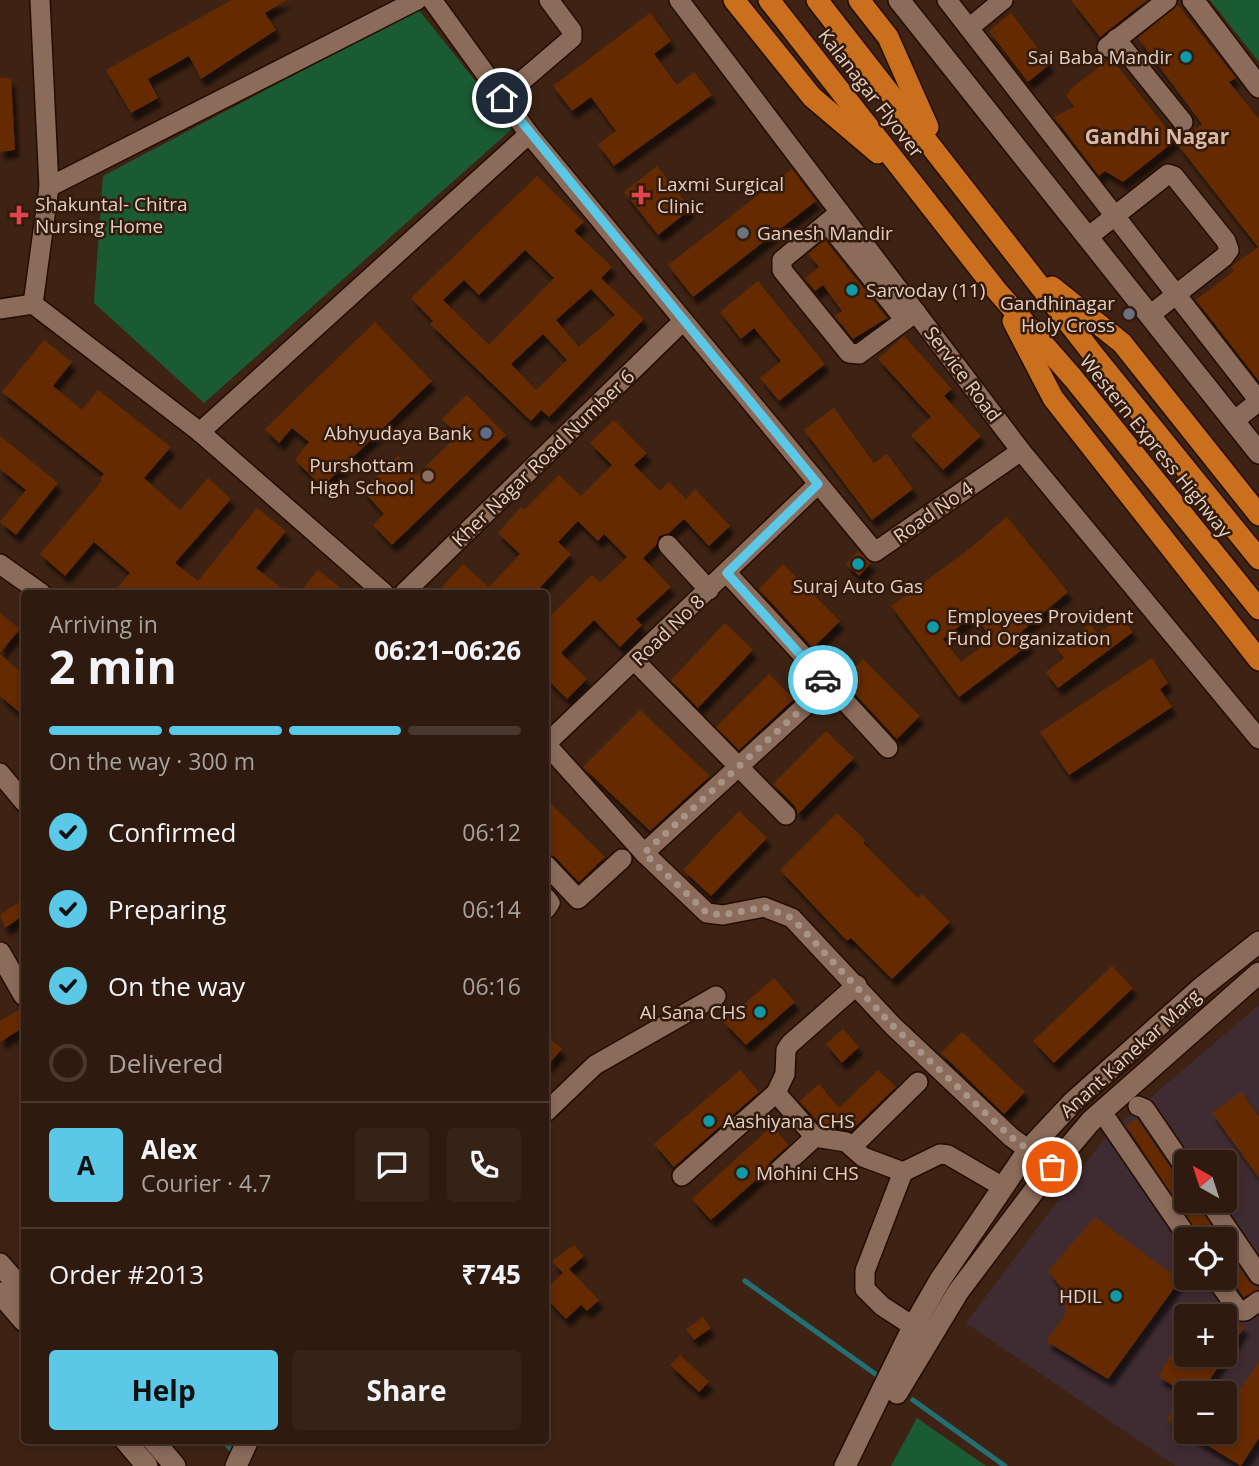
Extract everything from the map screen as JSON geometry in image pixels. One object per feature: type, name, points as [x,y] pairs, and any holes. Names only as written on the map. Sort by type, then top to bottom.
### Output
[{"type":"highway","points":[[734,0],[811,97],[912,182]]},
{"type":"highway","name":"Kalanagar Flyover","points":[[769,0],[912,182]]},
{"type":"highway","name":"Kalanagar Flyover","points":[[817,0],[941,158]]},
{"type":"highway","points":[[859,0],[888,37],[941,158]]},
{"type":"highway","name":"Western Express Highway","points":[[941,158],[1096,358],[1259,559]]},
{"type":"highway","name":"Western Express Highway","points":[[912,182],[997,291],[1073,378],[1259,609]]},
{"type":"highway","points":[[1026,266],[1122,343],[1259,515]]},
{"type":"highway","points":[[997,291],[1053,398],[1259,660]]},
{"type":"street","points":[[33,304],[49,187],[40,0]]},
{"type":"street","points":[[502,98],[572,38],[572,31],[549,0]]},
{"type":"street","name":"Service Road","points":[[678,0],[833,218],[876,273],[1259,739]]},
{"type":"street","points":[[898,0],[1259,453]]},
{"type":"street","points":[[947,0],[1259,401],[1234,421]]},
{"type":"street","points":[[969,28],[1003,0]]},
{"type":"street","points":[[1167,0],[1111,43],[1183,122]]},
{"type":"street","points":[[1193,0],[1259,87]]},
{"type":"street","points":[[49,187],[432,1]]},
{"type":"street","name":"Road No 4","points":[[432,1],[529,134],[874,552],[1021,451]]},
{"type":"street","points":[[200,432],[529,134]]},
{"type":"street","points":[[1088,237],[1168,174],[1174,176],[1226,241],[1229,250],[1224,257],[1150,315]]},
{"type":"street","points":[[833,218],[782,260],[780,266],[849,353],[859,354],[910,316]]},
{"type":"street","points":[[0,309],[33,304],[200,432],[381,590]]},
{"type":"street","name":"Kher Nagar Road Number 6","points":[[407,590],[682,322]]},
{"type":"street","name":"Road No 8","points":[[549,741],[818,484]]},
{"type":"street","points":[[668,545],[709,590]]},
{"type":"street","points":[[0,564],[37,590]]},
{"type":"street","points":[[727,573],[888,748]]},
{"type":"street","points":[[635,661],[786,815]]},
{"type":"street","points":[[644,853],[828,685]]},
{"type":"street","points":[[549,747],[644,853],[707,913],[723,915],[764,907],[792,918],[893,1026],[1011,1137],[1052,1167]]},
{"type":"street","points":[[0,774],[21,798]]},
{"type":"street","points":[[549,868],[578,899],[622,859]]},
{"type":"street","name":"Anant Kanekar Marg","points":[[849,1466],[1003,1187],[1029,1149],[1073,1102],[1201,988],[1259,942]]},
{"type":"street","points":[[0,953],[21,990]]},
{"type":"street","name":"Anant Kanekar Marg","points":[[949,1286],[1102,1112],[1259,973]]},
{"type":"street","points":[[682,1176],[776,1093],[785,1074],[785,1057],[790,1044],[857,985]]},
{"type":"street","points":[[549,1109],[595,1065],[716,996]]},
{"type":"street","points":[[852,1147],[918,1082]]},
{"type":"street","points":[[776,1093],[815,1137],[821,1140],[837,1139],[863,1157],[903,1172]]},
{"type":"street","points":[[1138,1106],[1145,1109],[1174,1151]]},
{"type":"street","points":[[1102,1112],[1181,1227]]},
{"type":"street","points":[[777,1172],[815,1137]]},
{"type":"street","points":[[921,1332],[882,1306],[865,1289],[865,1271],[903,1172],[940,1154],[948,1155],[1003,1187]]},
{"type":"street","points":[[1217,1213],[1259,1275]]},
{"type":"street","points":[[0,1264],[21,1288]]},
{"type":"street","points":[[1224,1290],[1239,1311],[1245,1311],[1259,1301]]},
{"type":"street","points":[[0,1293],[21,1318]]},
{"type":"street","points":[[128,1444],[147,1466]]},
{"type":"street","points":[[156,1444],[175,1466]]},
{"type":"street","points":[[236,1466],[246,1444]]},
{"type":"shaded area","points":[[1259,1005],[1259,1466],[1176,1466],[966,1323],[1107,1135]]},
{"type":"green space","points":[[1210,0],[1259,0],[1259,62]]},
{"type":"green space","points":[[418,9],[513,128],[204,403],[94,303],[103,176]]},
{"type":"green space","points":[[917,1418],[986,1466],[891,1466]]},
{"type":"building","points":[[232,0],[287,0],[265,13],[276,30],[201,79],[189,56],[148,79],[158,98],[131,113],[106,70]]},
{"type":"building","points":[[1071,0],[1147,0],[1100,37]]},
{"type":"building","points":[[1178,5],[1236,78],[1229,82],[1259,119],[1259,381],[1196,300],[1234,271],[1231,267],[1258,247],[1177,144],[1202,124],[1138,38]]},
{"type":"building","points":[[650,13],[671,41],[654,54],[677,85],[694,72],[712,95],[614,166],[598,144],[616,131],[591,97],[572,111],[553,86]]},
{"type":"building","points":[[1011,13],[1050,64],[1028,82],[989,31]]},
{"type":"building","points":[[1111,58],[1176,140],[1123,182],[1105,171],[1099,176],[1054,117],[1074,107],[1066,95],[1069,90]]},
{"type":"building","points":[[0,78],[11,78],[15,150],[0,152]]},
{"type":"building","points":[[657,166],[691,209],[658,235],[624,192]]},
{"type":"building","name":"Ganesh Mandir","points":[[792,169],[816,201],[693,297],[668,265]]},
{"type":"building","points":[[537,176],[584,222],[574,231],[612,267],[601,278],[644,319],[549,417],[541,410],[531,421],[430,324],[433,321],[411,298]],"holes":[[[525,250],[554,278],[489,345],[443,300],[464,280],[479,295]],[[591,289],[615,315],[579,347],[556,320]],[[543,334],[567,360],[536,390],[511,364]]]},
{"type":"building","name":"Sarvoday (11)","points":[[825,240],[887,318],[853,339],[835,316],[842,311],[823,285],[815,291],[805,278],[819,267],[808,254]]},
{"type":"building","points":[[758,281],[825,364],[779,401],[760,378],[781,361],[754,328],[741,339],[720,312]]},
{"type":"building","points":[[375,322],[432,381],[322,487],[295,460],[309,442],[292,428],[279,443],[265,429]]},
{"type":"building","points":[[904,336],[952,389],[944,396],[981,436],[943,470],[911,435],[931,417],[878,359]]},
{"type":"building","points":[[44,340],[72,362],[53,386],[82,410],[98,390],[171,447],[144,478],[180,510],[208,478],[231,499],[175,563],[198,581],[257,508],[286,531],[256,568],[284,590],[116,590],[130,573],[94,542],[65,576],[40,554],[102,481],[100,479],[104,474],[2,392]]},
{"type":"building","points":[[467,395],[506,435],[392,545],[373,525],[384,514],[362,490],[398,456],[417,475],[458,435],[442,419]]},
{"type":"building","points":[[834,408],[874,463],[887,454],[913,489],[872,520],[804,430]]},
{"type":"building","points":[[614,420],[647,453],[634,465],[660,491],[669,482],[686,499],[695,489],[730,526],[709,546],[684,519],[669,533],[659,536],[656,545],[643,558],[671,587],[636,619],[642,625],[620,647],[594,620],[561,653],[587,679],[567,699],[549,681],[549,617],[592,575],[600,583],[627,557],[604,534],[598,541],[578,521],[558,542],[571,554],[538,590],[445,590],[442,587],[463,564],[489,587],[520,554],[498,533],[521,507],[524,510],[559,475],[581,496],[612,465],[590,443]]},
{"type":"building","points":[[0,436],[58,483],[16,535],[0,522],[26,490],[0,469]]},
{"type":"building","name":"Employees Provident Fund Organization","points":[[1007,517],[1068,592],[1021,632],[1030,644],[959,697],[891,606],[963,554]],"holes":[[[974,615],[992,639],[961,662],[943,639]]]},
{"type":"building","name":"Suraj Auto Gas","points":[[858,551],[871,563],[859,576],[846,564]]},
{"type":"building","points":[[783,564],[840,621],[813,648],[759,589]]},
{"type":"building","points":[[318,570],[343,590],[301,590]]},
{"type":"building","points":[[0,613],[20,629],[0,653]]},
{"type":"building","points":[[1121,617],[1133,632],[1058,688],[1046,672],[1064,658],[1057,649],[1090,624],[1098,634]]},
{"type":"building","points":[[725,623],[753,650],[698,708],[671,680]]},
{"type":"building","points":[[0,654],[21,672],[21,714],[0,696]]},
{"type":"building","points":[[1152,658],[1168,683],[1160,689],[1172,707],[1069,775],[1040,732]]},
{"type":"building","points":[[863,659],[920,716],[897,739],[842,680]]},
{"type":"building","points":[[769,674],[794,699],[739,750],[716,727]]},
{"type":"building","points":[[640,710],[710,776],[650,831],[583,767]]},
{"type":"building","points":[[826,731],[854,758],[798,814],[795,806],[773,784]]},
{"type":"building","points":[[549,802],[605,857],[579,882],[555,857],[549,854]]},
{"type":"building","points":[[739,811],[767,838],[711,896],[683,870]]},
{"type":"building","points":[[837,813],[918,898],[922,894],[950,922],[892,979],[851,938],[847,941],[780,870]]},
{"type":"building","points":[[21,901],[21,917],[5,928],[0,915]]},
{"type":"building","points":[[1112,966],[1133,988],[1054,1063],[1033,1041]]},
{"type":"building","name":"Al Sana CHS","points":[[774,978],[795,1002],[746,1045],[724,1022]]},
{"type":"building","points":[[20,1009],[21,1029],[0,1042],[0,1021]]},
{"type":"building","points":[[843,1029],[859,1047],[842,1063],[826,1044]]},
{"type":"building","points":[[962,1032],[1025,1092],[1004,1114],[941,1053]]},
{"type":"building","points":[[549,1038],[562,1049],[549,1064]]},
{"type":"building","name":"Aashiyana CHS","points":[[740,1070],[759,1092],[674,1167],[654,1144]]},
{"type":"building","points":[[878,1070],[896,1087],[851,1131],[836,1124],[832,1127],[821,1126],[800,1101],[819,1084],[839,1108]]},
{"type":"building","points":[[1241,1092],[1259,1117],[1259,1178],[1212,1113]]},
{"type":"building","points":[[1137,1119],[1174,1173],[1174,1198],[1126,1125]]},
{"type":"building","name":"Mohini CHS","points":[[772,1126],[789,1145],[769,1163],[765,1172],[711,1220],[692,1199]]},
{"type":"building","points":[[1184,1213],[1204,1213],[1213,1227],[1193,1227]]},
{"type":"building","name":"HDIL","points":[[1095,1217],[1174,1276],[1174,1288],[1108,1379],[1046,1341],[1065,1315],[1062,1289],[1048,1271]]},
{"type":"building","points":[[574,1245],[584,1256],[569,1269],[599,1300],[587,1311],[581,1305],[566,1319],[549,1301],[549,1286],[563,1273],[552,1261]]},
{"type":"building","points":[[1237,1264],[1249,1282],[1259,1289],[1244,1297],[1237,1287]]},
{"type":"building","points":[[703,1317],[711,1328],[694,1340],[686,1329]]},
{"type":"building","points":[[1237,1323],[1245,1326],[1237,1338]]},
{"type":"building","points":[[1174,1350],[1174,1367],[1218,1367],[1209,1381],[1174,1381],[1174,1386],[1158,1376]]},
{"type":"building","points":[[680,1355],[709,1382],[699,1392],[670,1365]]},
{"type":"building","points":[[1259,1361],[1259,1438],[1241,1466],[1205,1444],[1237,1444],[1237,1395]]},
{"type":"building","points":[[1174,1408],[1174,1425],[1166,1420]]},
{"type":"waterway","points":[[745,1281],[881,1378]]},
{"type":"waterway","points":[[913,1400],[1005,1466]]},
{"type":"waterway","points":[[226,1444],[234,1453]]},
{"type":"way so far","points":[[823,680],[828,685],[644,853],[707,913],[723,915],[764,907],[792,918],[893,1026],[1011,1137],[1052,1167]]},
{"type":"place","name":"Sai Baba Mandir","points":[[1186,57]]},
{"type":"place","name":"Laxmi Surgical Clinic","points":[[641,195]]},
{"type":"place","name":"Shakuntal- Chitra Nursing Home","points":[[19,215]]},
{"type":"place","name":"Ganesh Mandir","points":[[743,233]]},
{"type":"place","name":"Sarvoday (11)","points":[[852,290]]},
{"type":"place","name":"Gandhinagar Holy Cross","points":[[1129,314]]},
{"type":"place","name":"Abhyudaya Bank","points":[[486,433]]},
{"type":"place","name":"Purshottam High School","points":[[428,476]]},
{"type":"place","name":"Suraj Auto Gas","points":[[858,564]]},
{"type":"place","name":"Employees Provident Fund Organization","points":[[933,627]]},
{"type":"place","name":"Al Sana CHS","points":[[760,1012]]},
{"type":"place","name":"Aashiyana CHS","points":[[709,1121]]},
{"type":"place","name":"Mohini CHS","points":[[742,1173]]},
{"type":"place","name":"HDIL","points":[[1116,1296]]},
{"type":"district","name":"Gandhi Nagar","points":[[1157,137]]},
{"type":"route","points":[[502,98],[682,322],[818,484],[727,573],[823,680]]}]
